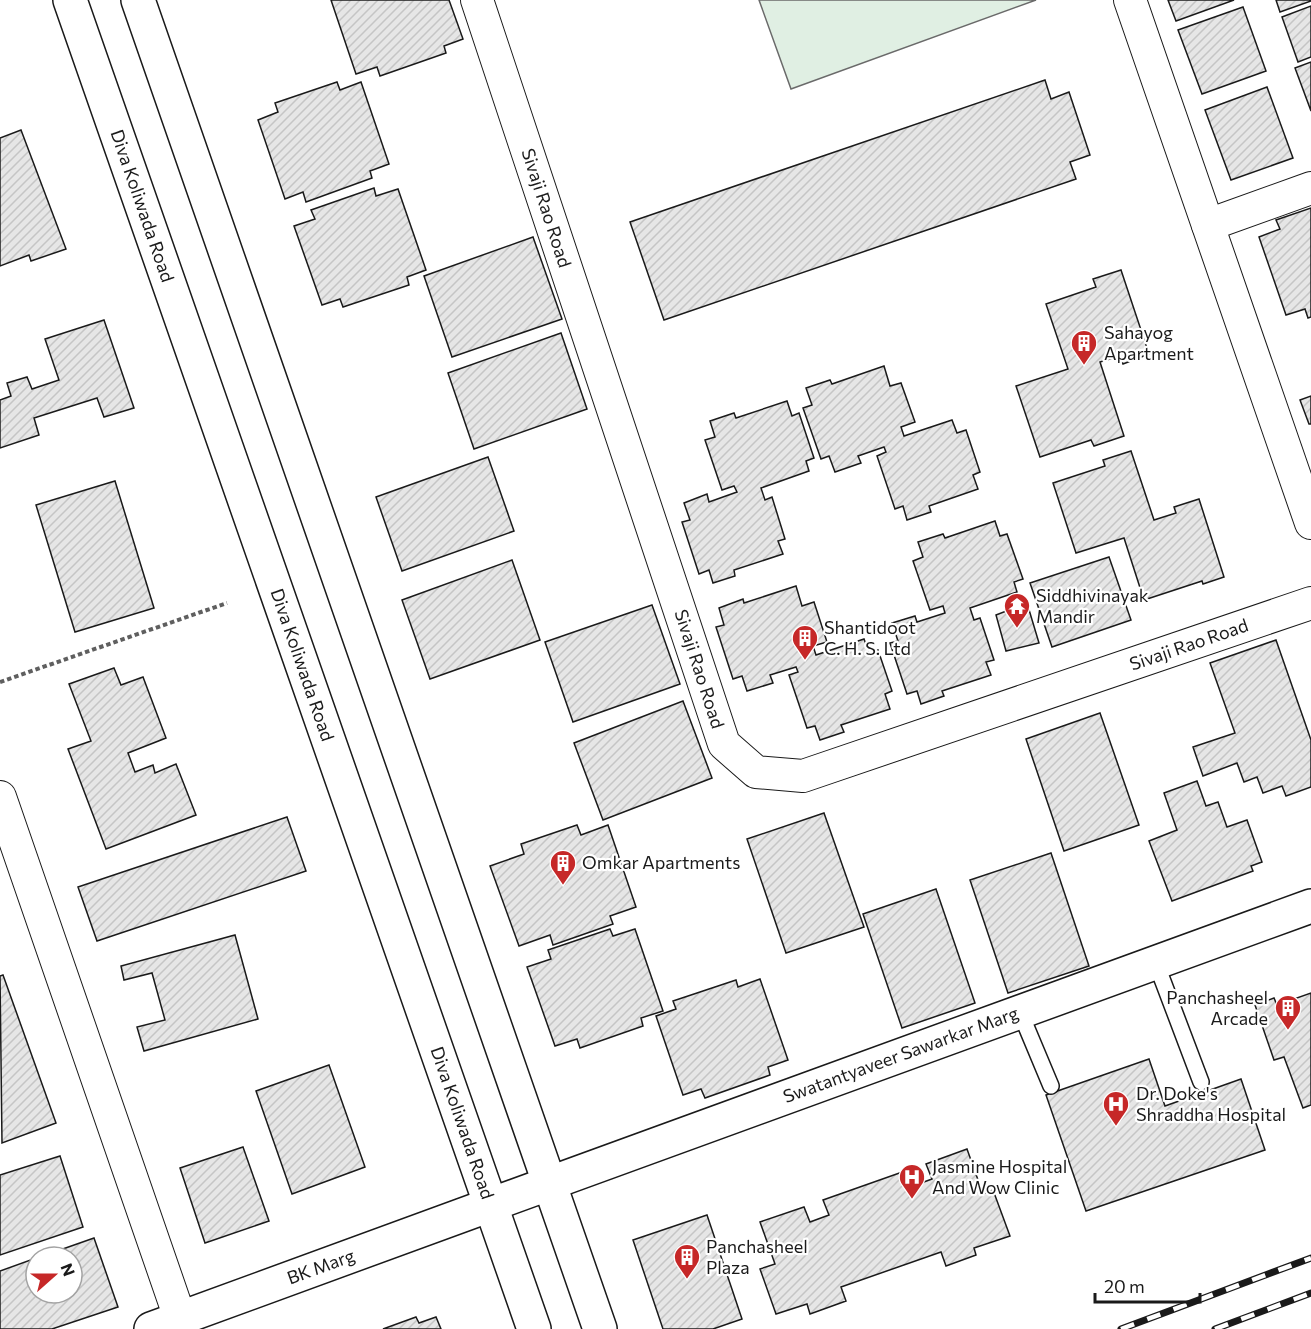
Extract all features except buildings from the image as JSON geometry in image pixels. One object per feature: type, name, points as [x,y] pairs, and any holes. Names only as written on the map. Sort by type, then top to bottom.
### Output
[{"type":"main road","name":"Diva Koliwada Road","points":[[70,0],[534,1329]]},
{"type":"main road","points":[[138,0],[600,1329]]},
{"type":"main road","name":"Swatantyaveer Sawarkar Marg","points":[[490,1205],[1311,906]]},
{"type":"main road","name":"BK Marg","points":[[166,1323],[490,1205]]},
{"type":"street","name":"Sivaji Rao Road","points":[[477,0],[724,744],[756,772],[803,776],[1311,603]]},
{"type":"street","points":[[1130,0],[1311,523]]},
{"type":"street","points":[[1208,225],[1311,188]]},
{"type":"street","points":[[0,797],[166,1323]]},
{"type":"lane","points":[[1156,963],[1201,1082]]},
{"type":"lane","points":[[1020,1012],[1051,1086]]},
{"type":"path","points":[[0,682],[227,603]]},
{"type":"green space","points":[[759,0],[1036,0],[791,89]]},
{"type":"railway","points":[[1121,1329],[1311,1258]]},
{"type":"railway","points":[[1215,1329],[1311,1293]]},
{"type":"place","name":"Sahayog Apartment","points":[[1084,366]]},
{"type":"place","name":"Siddhivinayak Mandir","points":[[1017,629]]},
{"type":"place","name":"Shantidoot C. H. S. Ltd","points":[[805,661]]},
{"type":"place","name":"Omkar Apartments","points":[[563,886]]},
{"type":"place","name":"Panchasheel Arcade","points":[[1288,1031]]},
{"type":"place","name":"Dr. Doke's Shraddha Hospital","points":[[1116,1127]]},
{"type":"place","name":"Jasmine Hospital And Wow Clinic","points":[[912,1200]]},
{"type":"place","name":"Panchasheel Plaza","points":[[687,1280]]}]
